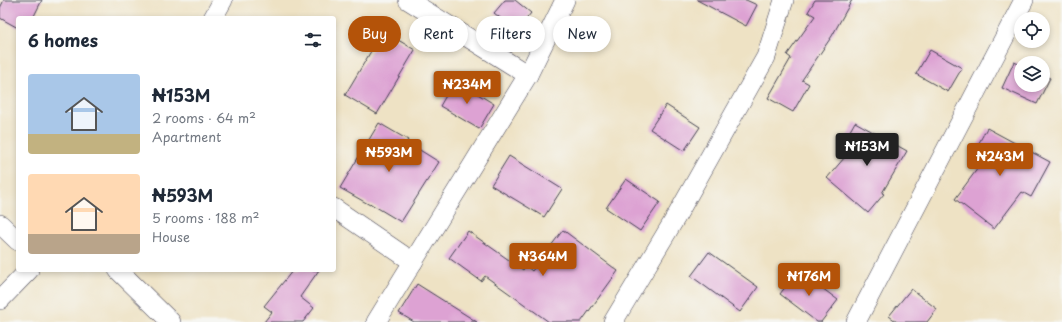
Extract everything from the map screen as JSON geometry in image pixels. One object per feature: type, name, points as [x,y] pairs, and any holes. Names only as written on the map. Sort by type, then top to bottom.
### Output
[{"type":"street","points":[[214,16],[223,0]]},
{"type":"street","points":[[408,0],[528,75]]},
{"type":"street","points":[[376,322],[528,75],[565,0]]},
{"type":"street","points":[[613,322],[676,217],[766,57],[784,0]]},
{"type":"street","points":[[856,322],[1024,0]]},
{"type":"street","points":[[336,209],[413,262]]},
{"type":"street","points":[[0,224],[16,239]]},
{"type":"street","points":[[0,300],[27,272]]},
{"type":"street","points":[[120,272],[171,322]]},
{"type":"building","points":[[4,0],[42,0],[34,16],[16,16],[16,27],[0,18],[0,8]]},
{"type":"building","points":[[505,0],[515,0],[531,13],[529,16],[498,16],[494,13]]},
{"type":"building","points":[[697,0],[746,0],[757,5],[746,26]]},
{"type":"building","points":[[815,0],[852,0],[832,36],[802,80],[809,84],[793,112],[768,98],[791,58],[787,55],[815,16],[808,12]]},
{"type":"building","points":[[401,42],[409,46],[409,52],[414,52],[377,114],[345,95],[371,52],[401,52]]},
{"type":"building","points":[[930,50],[962,68],[948,92],[916,74]]},
{"type":"building","points":[[1014,62],[1014,92],[1043,92],[1037,104],[1002,88]]},
{"type":"building","points":[[455,80],[494,104],[479,129],[440,106]]},
{"type":"building","points":[[666,105],[700,127],[684,151],[650,129]]},
{"type":"building","points":[[855,122],[907,151],[882,193],[884,194],[868,213],[827,178],[851,150],[842,145]]},
{"type":"building","points":[[379,123],[408,140],[407,142],[439,162],[401,222],[340,188]]},
{"type":"building","points":[[987,128],[1050,162],[1031,197],[1022,192],[994,229],[955,199],[978,168],[968,163]]},
{"type":"building","points":[[509,156],[562,189],[544,217],[491,185]]},
{"type":"building","points":[[626,179],[660,202],[640,231],[606,208]]},
{"type":"building","points":[[563,230],[618,271],[581,322],[549,322],[485,276],[481,281],[449,258],[468,231],[523,270],[526,266],[532,271]]},
{"type":"building","points":[[709,252],[758,287],[740,312],[691,276]]},
{"type":"building","points":[[798,270],[838,300],[821,322],[817,322],[780,294]]},
{"type":"building","points":[[291,272],[318,272],[300,297],[314,308],[303,322],[264,322],[272,312],[264,306]]},
{"type":"building","points":[[417,284],[477,322],[414,322],[399,313]]},
{"type":"building","points":[[911,289],[937,309],[927,322],[897,322],[889,316]]}]
